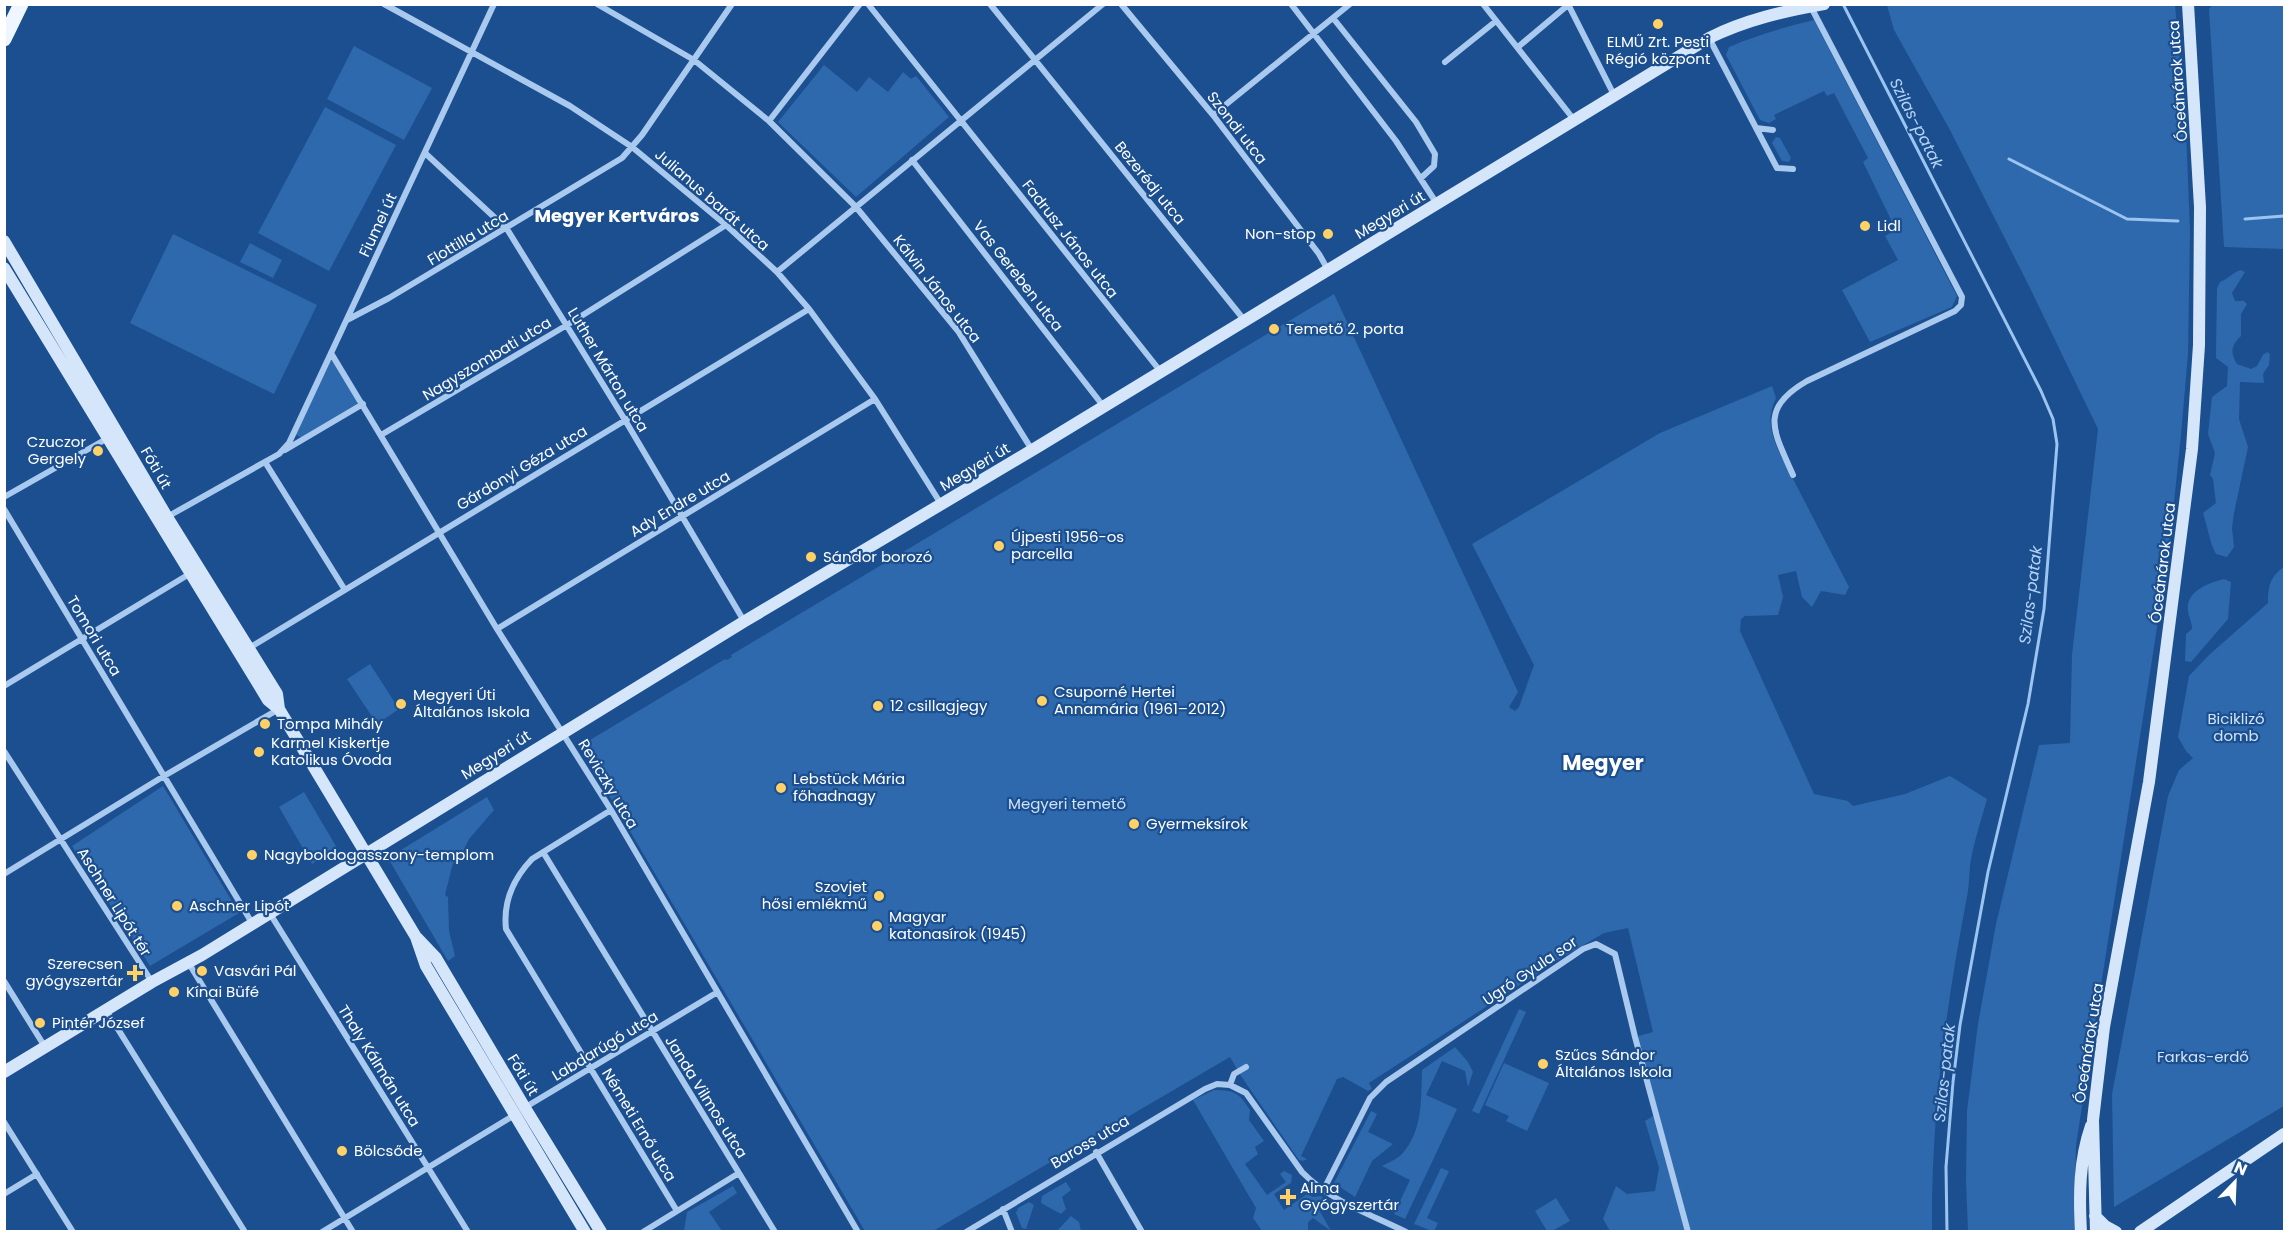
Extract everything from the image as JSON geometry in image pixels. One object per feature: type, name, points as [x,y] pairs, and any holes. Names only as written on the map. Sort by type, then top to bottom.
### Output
[{"type":"main road","points":[[4,39],[21,4]]},
{"type":"street","name":"Julianus barát utca","points":[[384,4],[570,106],[632,147],[726,225],[777,272],[809,309],[875,399],[941,504]]},
{"type":"street","name":"Fiumei út","points":[[279,454],[294,434],[495,4]]},
{"type":"street","points":[[597,4],[694,60],[769,121],[860,4]]},
{"type":"street","name":"Flottilla utca","points":[[347,320],[371,309],[507,229],[622,158],[732,4]]},
{"type":"street","name":"Fadrusz János utca","points":[[868,4],[1161,372]]},
{"type":"street","name":"Bezerédj utca","points":[[990,4],[1245,321]]},
{"type":"street","points":[[777,272],[1103,4]]},
{"type":"street","name":"Szondi utca","points":[[1121,4],[1213,115],[1329,270]]},
{"type":"street","points":[[1291,4],[1396,141],[1437,204]]},
{"type":"street","points":[[1213,115],[1350,4]]},
{"type":"street","points":[[1483,4],[1575,121]]},
{"type":"street","name":"Óceánárok utca","points":[[2096,1232],[2093,1120],[2104,1027],[2149,782],[2192,449],[2199,345],[2200,207],[2188,4]]},
{"type":"street","points":[[1518,47],[1568,5],[1615,97]]},
{"type":"street","points":[[1792,475],[1774,426],[1776,410],[1781,399],[1807,381],[1955,312],[1961,305],[1962,297],[1819,5]]},
{"type":"street","name":"Megyeri út","points":[[4,1072],[252,924],[562,732],[1104,407],[1709,38],[1752,20],[1819,5]]},
{"type":"street","points":[[1333,18],[1416,122],[1435,154],[1434,165],[1421,178]]},
{"type":"street","points":[[1445,62],[1496,21]]},
{"type":"street","points":[[1709,38],[1777,168],[1792,169]]},
{"type":"street","name":"Kálvin János utca","points":[[769,121],[856,207],[958,330],[1032,450]]},
{"type":"street","points":[[1756,128],[1773,130]]},
{"type":"street","name":"Luther Márton utca","points":[[426,153],[507,229],[745,621]]},
{"type":"street","name":"Vas Gereben utca","points":[[912,160],[1104,407]]},
{"type":"street","name":"Nagyszombati utca","points":[[381,435],[567,325],[726,225]]},
{"type":"street","name":"Fóti út","points":[[4,241],[268,700],[279,709],[366,852],[416,937],[426,966],[585,1232]]},
{"type":"street","name":"Fóti út","points":[[4,268],[167,518],[195,571],[249,649],[277,694],[279,709]]},
{"type":"street","name":"Gárdonyi Géza utca","points":[[249,649],[809,309]]},
{"type":"street","name":"Reviczky utca","points":[[332,353],[497,629],[611,810],[716,993],[858,1232]]},
{"type":"street","name":"Ady Endre utca","points":[[497,629],[875,399]]},
{"type":"street","name":"Fiumei út","points":[[167,518],[363,404]]},
{"type":"street","points":[[4,497],[114,435]]},
{"type":"street","points":[[265,462],[345,590]]},
{"type":"street","name":"Tomori utca","points":[[4,508],[164,776]]},
{"type":"street","points":[[4,686],[195,571]]},
{"type":"street","name":"Aschner Lipót tér","points":[[152,982],[61,838],[279,709]]},
{"type":"street","points":[[4,751],[61,838],[4,874]]},
{"type":"street","points":[[164,776],[252,924]]},
{"type":"street","points":[[543,852],[611,810]]},
{"type":"street","name":"Németi Ernő utca","points":[[543,852],[524,868],[513,887],[506,906],[506,929],[677,1211]]},
{"type":"street","name":"Janda Vilmos utca","points":[[543,852],[775,1232]]},
{"type":"street","name":"Thaly Kálmán utca","points":[[269,912],[468,1232]]},
{"type":"street","name":"Fóti út","points":[[416,937],[436,958],[601,1232]]},
{"type":"street","name":"Ugró Gyula sor","points":[[1323,1191],[1370,1098],[1386,1082],[1583,949],[1596,944],[1615,954],[1688,1232]]},
{"type":"street","points":[[189,962],[353,1232]]},
{"type":"street","points":[[4,981],[46,1047]]},
{"type":"street","name":"Labdarúgó utca","points":[[322,1232],[427,1166],[716,993]]},
{"type":"street","points":[[106,1010],[245,1232]]},
{"type":"street","points":[[1246,1067],[1234,1074],[1230,1085],[1246,1093],[1302,1172],[1323,1191],[1406,1232]]},
{"type":"street","name":"Baross utca","points":[[966,1232],[1096,1152],[1205,1089],[1217,1084],[1230,1085]]},
{"type":"street","name":"Óceánárok utca","points":[[2081,1232],[2080,1167],[2093,1120]]},
{"type":"street","points":[[4,1122],[73,1232]]},
{"type":"street","points":[[2140,1232],[2284,1134]]},
{"type":"street","points":[[1096,1152],[1142,1232]]},
{"type":"street","points":[[643,1232],[739,1173]]},
{"type":"street","points":[[4,1194],[37,1174]]},
{"type":"street","points":[[1003,1209],[1012,1232]]},
{"type":"street","points":[[2095,1216],[2115,1232]]},
{"type":"green space","points":[[2213,4],[2284,5],[2284,249],[2224,247],[2209,9]]},
{"type":"green space","points":[[1887,5],[2175,5],[2186,130],[2190,231],[2188,354],[2171,531],[2076,1145],[2075,1194],[2078,1231],[1968,1231],[1967,1111],[1978,1024],[1996,924],[2039,745],[2070,743],[2072,655],[2098,429],[1950,130],[1894,30]]},
{"type":"green space","points":[[1814,20],[1957,296],[1952,307],[1870,342],[1842,290],[1898,260],[1885,236],[1896,230],[1863,162],[1868,158],[1834,93],[1827,96],[1824,91],[1774,115],[1776,119],[1769,123],[1760,120],[1726,55],[1729,47]]},
{"type":"green space","points":[[354,46],[432,88],[404,140],[327,99]]},
{"type":"green space","points":[[824,65],[857,92],[869,77],[888,92],[903,72],[911,79],[916,76],[949,117],[856,197],[778,122]]},
{"type":"green space","points":[[325,107],[396,145],[329,271],[258,233]]},
{"type":"green space","points":[[1776,137],[1780,138],[1791,158],[1789,162],[1782,161],[1772,143]]},
{"type":"green space","points":[[173,234],[317,305],[274,394],[130,323]]},
{"type":"green space","points":[[250,243],[282,260],[273,278],[240,262]]},
{"type":"green space","points":[[2241,270],[2245,272],[2232,293],[2235,301],[2244,301],[2247,304],[2241,314],[2241,336],[2233,346],[2233,356],[2237,364],[2251,369],[2257,366],[2263,355],[2267,352],[2270,354],[2269,365],[2263,374],[2264,383],[2240,382],[2239,419],[2248,447],[2234,513],[2232,528],[2234,547],[2227,557],[2216,554],[2203,513],[2216,503],[2213,479],[2210,475],[2215,453],[2208,434],[2212,397],[2227,386],[2228,367],[2216,358],[2217,288],[2220,282]]},
{"type":"green space","name":"Megyeri temető","points":[[1334,294],[1518,692],[1509,707],[1515,711],[1519,707],[1534,665],[1472,544],[1660,433],[1772,386],[1776,398],[1771,412],[1771,424],[1778,450],[1849,587],[1845,595],[1821,591],[1812,607],[1802,597],[1796,571],[1778,575],[1783,597],[1778,615],[1745,616],[1741,619],[1740,631],[1814,794],[1848,801],[1853,806],[1905,794],[1950,776],[1987,799],[1971,858],[1968,893],[1946,1025],[1934,1148],[1932,1231],[1610,1231],[1603,1219],[1616,1186],[1627,1194],[1655,1191],[1659,1168],[1645,1121],[1656,1114],[1635,1037],[1653,1032],[1628,928],[1604,933],[1558,960],[1369,1083],[1372,1089],[1368,1091],[1343,1077],[1337,1079],[1301,1156],[1307,1159],[1303,1161],[1299,1160],[1230,1057],[933,1231],[865,1231],[580,746],[725,659],[727,660],[732,657],[731,655]]},
{"type":"green space","points":[[331,353],[363,404],[304,439],[294,434]]},
{"type":"green space","name":"Farkas-erdő","points":[[2284,567],[2284,1106],[2114,1207],[2112,1094],[2168,796],[2179,770],[2193,758],[2178,737],[2189,676],[2209,655],[2268,603],[2271,582]]},
{"type":"green space","points":[[2224,579],[2231,582],[2228,619],[2191,662],[2185,661],[2186,634],[2192,629],[2188,611],[2190,598],[2199,589]]},
{"type":"green space","points":[[370,664],[399,709],[377,724],[347,679]]},
{"type":"green space","points":[[163,786],[239,913],[150,966],[72,846]]},
{"type":"green space","points":[[304,792],[337,848],[312,864],[279,807]]},
{"type":"green space","points":[[487,797],[494,810],[469,839],[457,864],[453,863],[445,895],[448,897],[449,931],[455,956],[448,961],[388,858]]},
{"type":"green space","points":[[1519,1009],[1526,1012],[1479,1114],[1472,1111]]},
{"type":"green space","points":[[1455,1047],[1473,1072],[1468,1087],[1465,1071],[1442,1061],[1426,1095],[1457,1109],[1405,1219],[1394,1214],[1410,1180],[1382,1166],[1402,1154],[1414,1135],[1420,1114],[1422,1070]]},
{"type":"green space","points":[[1504,1063],[1549,1083],[1527,1131],[1506,1121],[1509,1116],[1485,1105]]},
{"type":"green space","points":[[1214,1090],[1236,1094],[1250,1110],[1249,1120],[1264,1141],[1255,1147],[1258,1154],[1245,1164],[1267,1195],[1286,1182],[1280,1174],[1284,1171],[1292,1175],[1291,1183],[1274,1194],[1284,1210],[1307,1194],[1313,1197],[1321,1196],[1327,1201],[1318,1208],[1331,1231],[1313,1218],[1308,1222],[1308,1231],[1262,1231],[1253,1218],[1256,1208],[1193,1100]]},
{"type":"green space","points":[[1371,1111],[1377,1114],[1368,1132],[1393,1144],[1372,1161],[1355,1197],[1334,1183]]},
{"type":"green space","points":[[1441,1168],[1449,1171],[1427,1218],[1438,1223],[1432,1231],[1414,1224]]},
{"type":"green space","points":[[1066,1182],[1071,1190],[1062,1197],[1066,1209],[1061,1214],[1041,1203],[1042,1196]]},
{"type":"green space","points":[[733,1186],[737,1193],[709,1212],[722,1231],[684,1231],[687,1212]]},
{"type":"green space","points":[[1556,1198],[1570,1221],[1552,1231],[1547,1231],[1535,1211]]},
{"type":"green space","points":[[1029,1202],[1034,1205],[1026,1229],[1022,1228],[1016,1213],[1018,1208]]},
{"type":"green space","points":[[1071,1216],[1079,1222],[1081,1231],[1057,1231]]},
{"type":"waterway","name":"Szilas-patak","points":[[1843,4],[2041,391],[2053,419],[2057,444],[2044,609],[2028,704],[1988,872],[1960,1025],[1946,1167],[1947,1232]]},
{"type":"waterway","points":[[2009,159],[2127,219],[2178,221]]},
{"type":"waterway","points":[[2245,219],[2284,216]]},
{"type":"place","name":"ELMŰ Zrt. Pesti Régió központ","points":[[1658,24]]},
{"type":"place","name":"Lidl","points":[[1865,226]]},
{"type":"place","name":"Non-stop","points":[[1328,234]]},
{"type":"place","name":"Temető 2. porta","points":[[1274,329]]},
{"type":"place","name":"Czuczor Gergely","points":[[98,451]]},
{"type":"place","name":"Újpesti 1956-os parcella","points":[[999,546]]},
{"type":"place","name":"Sándor borozó","points":[[811,557]]},
{"type":"place","name":"Csuporné Hertei Annamária (1961–2012)","points":[[1042,701]]},
{"type":"place","name":"Megyeri Úti Általános Iskola","points":[[401,704]]},
{"type":"place","name":"12 csillagjegy","points":[[878,706]]},
{"type":"place","name":"Tompa Mihály","points":[[265,724]]},
{"type":"place","name":"Karmel Kiskertje Katolikus Óvoda","points":[[259,752]]},
{"type":"place","name":"Lebstück Mária főhadnagy","points":[[781,788]]},
{"type":"place","name":"Gyermeksírok","points":[[1134,824]]},
{"type":"place","name":"Nagyboldogasszony-templom","points":[[252,855]]},
{"type":"place","name":"Szovjet hősi emlékmű","points":[[879,896]]},
{"type":"place","name":"Aschner Lipót","points":[[177,906]]},
{"type":"place","name":"Magyar katonasírok (1945)","points":[[877,926]]},
{"type":"place","name":"Vasvári Pál","points":[[202,971]]},
{"type":"place","name":"Szerecsen gyógyszertár","points":[[135,973]]},
{"type":"place","name":"Kínai Büfé","points":[[174,992]]},
{"type":"place","name":"Pintér József","points":[[40,1023]]},
{"type":"place","name":"Szűcs Sándor Általános Iskola","points":[[1543,1064]]},
{"type":"place","name":"Bölcsőde","points":[[342,1151]]},
{"type":"place","name":"Alma Gyógyszertár","points":[[1288,1197]]},
{"type":"district","name":"Megyer Kertváros","points":[[617,216]]},
{"type":"district","name":"Megyer","points":[[1603,763]]},
{"type":"park label","name":"Bicikliző domb","points":[[2236,728]]}]
